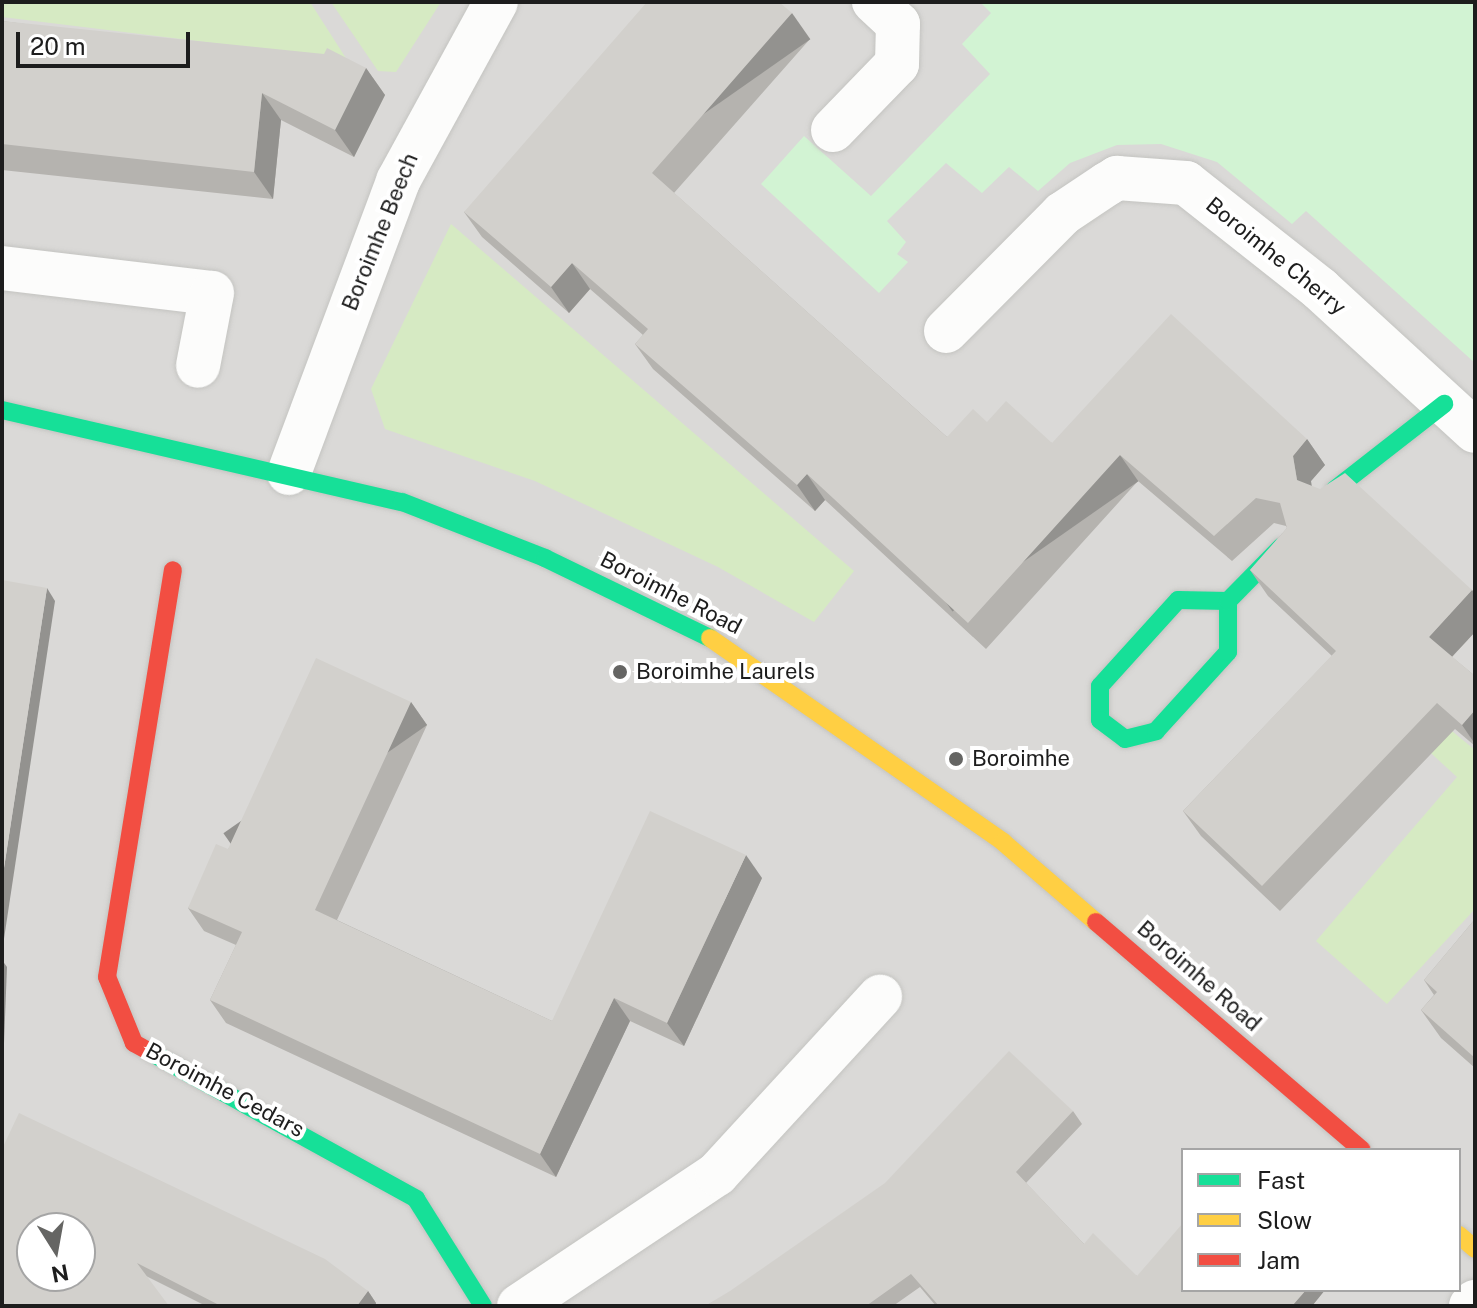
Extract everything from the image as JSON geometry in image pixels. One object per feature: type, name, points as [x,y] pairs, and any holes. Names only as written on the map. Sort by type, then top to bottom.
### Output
[{"type":"street","name":"Boroimhe Beech","points":[[289,473],[398,181],[496,2]]},
{"type":"street","points":[[833,130],[897,64],[898,24],[874,2]]},
{"type":"street","name":"Boroimhe Cherry","points":[[946,331],[1062,214],[1117,178],[1186,183],[1320,289],[1459,418],[1334,490]]},
{"type":"street","points":[[2,268],[212,293],[198,366]]},
{"type":"street","name":"Boroimhe Road","points":[[2,410],[289,473],[402,502],[545,558],[730,648],[1003,842],[1360,1148]]},
{"type":"street","points":[[1228,601],[1178,600],[1100,686],[1100,720],[1125,739],[1156,731],[1228,652],[1228,601],[1281,547]]},
{"type":"street","name":"Boroimhe Cedars","points":[[173,570],[107,977],[134,1043],[336,1149],[416,1199],[483,1306]]},
{"type":"street","points":[[519,1306],[717,1174],[880,997]]},
{"type":"shaded area","name":"Boroimhe","points":[[2,2],[1475,2],[1475,1306],[2,1306]]},
{"type":"green space","points":[[2,2],[310,2],[358,77],[287,52],[2,17]]},
{"type":"green space","points":[[331,2],[441,2],[396,72],[378,71]]},
{"type":"green space","points":[[980,2],[1475,2],[1475,363],[1306,211],[1292,224],[1217,162],[1161,144],[1117,145],[1070,163],[1038,191],[1009,167],[982,193],[946,163],[887,221],[906,242],[897,254],[908,262],[879,293],[761,184],[804,136],[871,196],[990,74],[962,44],[991,13]]},
{"type":"green space","points":[[451,224],[854,571],[814,622],[718,567],[535,481],[385,429],[371,389]]},
{"type":"green space","points":[[1430,713],[1475,750],[1475,909],[1387,1004],[1316,941],[1457,777],[1410,734]]},
{"type":"building","points":[[647,2],[779,2],[792,13],[652,173],[947,437],[973,409],[987,422],[1006,401],[1052,443],[1171,314],[1307,439],[1293,456],[1297,480],[1320,489],[1345,473],[1472,590],[1429,637],[1475,676],[1475,710],[1462,725],[1437,703],[1262,886],[1183,811],[1336,651],[1250,570],[1287,528],[1280,503],[1256,498],[1214,536],[1120,455],[968,623],[807,474],[797,485],[635,344],[648,329],[572,263],[551,287],[464,212]]},
{"type":"building","points":[[2,21],[324,54],[327,48],[366,68],[335,130],[262,93],[254,172],[2,144]]},
{"type":"building","points":[[2,580],[47,588],[2,881]]},
{"type":"building","points":[[316,658],[411,702],[315,910],[552,1021],[650,811],[746,855],[667,1023],[614,998],[540,1154],[210,1000],[242,932],[188,908],[216,844],[228,849]]},
{"type":"building","points":[[1475,919],[1475,1058],[1421,1010],[1437,992],[1424,980]]},
{"type":"building","points":[[1009,1051],[1073,1111],[1016,1172],[1084,1244],[1093,1233],[1137,1276],[1181,1225],[1181,1292],[1304,1292],[1292,1306],[939,1306],[911,1274],[866,1306],[705,1306],[885,1183]]},
{"type":"building","points":[[19,1113],[325,1259],[368,1291],[357,1306],[221,1306],[137,1263],[169,1306],[2,1306],[2,1149]]},
{"type":"traffic: fast","points":[[1334,490],[1444,404]]},
{"type":"traffic: fast","points":[[2,410],[402,502],[545,558],[710,638]]},
{"type":"traffic: fast","points":[[1228,601],[1178,600],[1100,686],[1100,720],[1125,739],[1156,731],[1228,652],[1228,601],[1281,547]]},
{"type":"traffic: fast","points":[[152,1053],[416,1199],[483,1306]]},
{"type":"traffic: slow","points":[[710,638],[1003,842],[1096,922]]},
{"type":"traffic: slow","points":[[1461,1237],[1475,1249]]},
{"type":"traffic: jam","points":[[152,1053],[134,1043],[107,977],[173,570]]},
{"type":"traffic: jam","points":[[1096,922],[1360,1148]]},
{"type":"place","name":"Boroimhe Laurels","points":[[620,672]]},
{"type":"place","name":"Boroimhe","points":[[956,759]]}]
